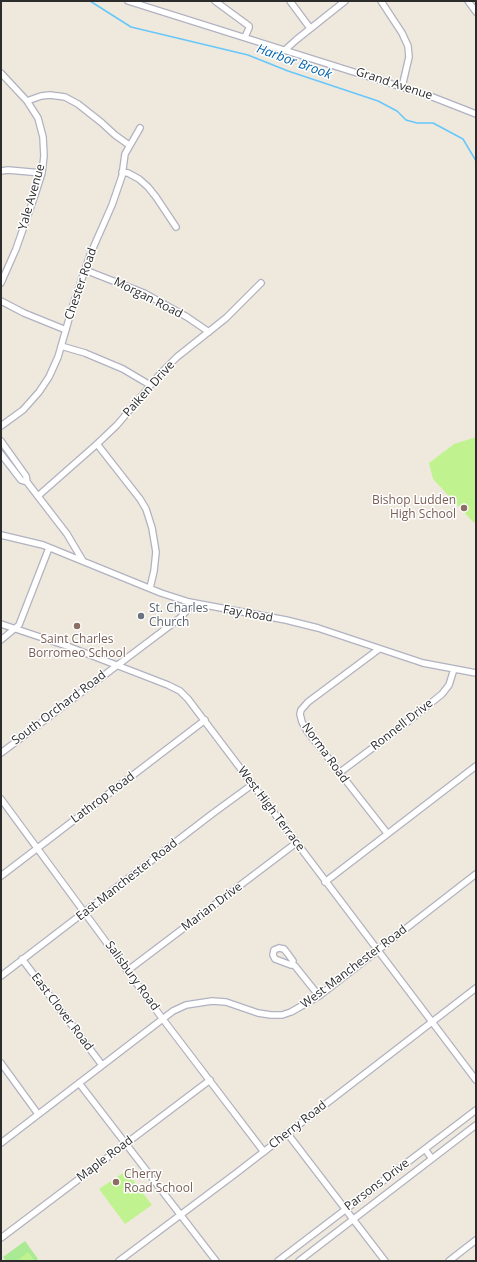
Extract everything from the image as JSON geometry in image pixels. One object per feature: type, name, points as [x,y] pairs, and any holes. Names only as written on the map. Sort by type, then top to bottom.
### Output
[{"type":"street","name":"Grand Avenue","points":[[128,1],[430,96],[476,114]]},
{"type":"street","points":[[215,1],[249,26],[245,37]]},
{"type":"street","points":[[290,1],[310,28]]},
{"type":"street","points":[[286,50],[310,28],[344,1]]},
{"type":"street","points":[[381,1],[402,33],[408,46],[409,57],[402,87]]},
{"type":"street","points":[[468,1],[476,12]]},
{"type":"street","name":"Yale Avenue","points":[[1,283],[16,249],[42,173],[44,156],[43,137],[38,118],[27,102],[2,75]]},
{"type":"street","points":[[27,102],[41,96],[56,96],[65,98],[78,104],[129,145]]},
{"type":"street","name":"Chester Road","points":[[1,426],[23,410],[40,392],[49,377],[61,346],[90,255],[112,205],[122,172],[125,154],[140,128]]},
{"type":"street","points":[[1,171],[8,170],[42,173]]},
{"type":"street","points":[[122,172],[128,173],[148,187],[176,227]]},
{"type":"street","name":"Morgan Road","points":[[85,270],[144,294],[187,317],[209,332]]},
{"type":"street","name":"Paiken Drive","points":[[38,496],[117,426],[150,385],[178,357],[235,309],[260,283]]},
{"type":"street","points":[[1,300],[24,313],[66,330]]},
{"type":"street","points":[[61,346],[86,353],[122,369],[150,385]]},
{"type":"street","points":[[1,441],[26,476],[27,482],[67,534],[84,561]]},
{"type":"street","points":[[97,444],[140,499],[146,509],[152,528],[156,552],[150,588]]},
{"type":"street","points":[[1,454],[21,480],[27,482]]},
{"type":"street","name":"Fay Road","points":[[1,535],[48,548],[189,602],[286,620],[318,628],[423,662],[476,673]]},
{"type":"street","points":[[1,640],[16,628],[21,621],[48,548]]},
{"type":"street","name":"South Orchard Road","points":[[1,753],[180,618],[188,609],[189,602]]},
{"type":"street","name":"West High Terrace","points":[[1,624],[16,628],[116,665],[180,691],[205,720],[325,882],[476,1080]]},
{"type":"street","name":"Norma Road","points":[[379,649],[308,702],[301,710],[300,714],[302,722],[339,773],[387,834]]},
{"type":"street","name":"Ronnell Drive","points":[[339,773],[442,694],[449,685],[454,669]]},
{"type":"street","name":"Lathrop Road","points":[[1,876],[205,720]]},
{"type":"street","points":[[325,882],[476,766]]},
{"type":"street","name":"East Manchester Road","points":[[1,976],[253,784]]},
{"type":"street","name":"Salisbury Road","points":[[1,799],[162,1018],[264,1152]]},
{"type":"street","name":"Marian Drive","points":[[127,971],[296,843]]},
{"type":"street","name":"West Manchester Road","points":[[1,1143],[172,1011],[186,1005],[212,1001],[226,1002],[258,1013],[271,1015],[282,1015],[291,1012],[319,996],[476,874]]},
{"type":"street","name":"East Clover Road","points":[[22,960],[102,1065]]},
{"type":"street","points":[[292,964],[319,996]]},
{"type":"street","name":"Cherry Road","points":[[119,1261],[264,1152],[476,988]]},
{"type":"street","points":[[1,1063],[38,1114]]},
{"type":"street","name":"Maple Road","points":[[1,1238],[210,1080]]},
{"type":"street","points":[[79,1083],[216,1261]]},
{"type":"street","name":"Parsons Drive","points":[[278,1261],[476,1110]]},
{"type":"street","name":"Parsons Drive","points":[[299,1261],[476,1125]]},
{"type":"street","points":[[287,1133],[385,1261]]},
{"type":"street","points":[[425,1149],[432,1158]]},
{"type":"street","points":[[449,1261],[476,1240]]},
{"type":"green space","name":"Bishop Ludden High School","points":[[476,437],[476,522],[473,522],[433,479],[429,463],[454,444]]},
{"type":"green space","points":[[126,1171],[152,1205],[125,1224],[99,1189]]},
{"type":"green space","points":[[25,1241],[38,1259],[35,1261],[6,1261],[3,1257]]},
{"type":"green space","points":[[28,1252],[34,1260],[17,1261]]},
{"type":"waterway","name":"Harbor Brook","points":[[90,1],[131,27],[248,55],[288,71],[378,101],[397,111],[406,120],[417,123],[433,123],[463,139],[476,161]]},
{"type":"place","name":"Bishop Ludden High School","points":[[464,508]]},
{"type":"place","name":"St. Charles Church","points":[[141,616]]},
{"type":"place","name":"Saint Charles Borromeo School","points":[[77,626]]},
{"type":"place","name":"Cherry Road School","points":[[116,1182]]}]
